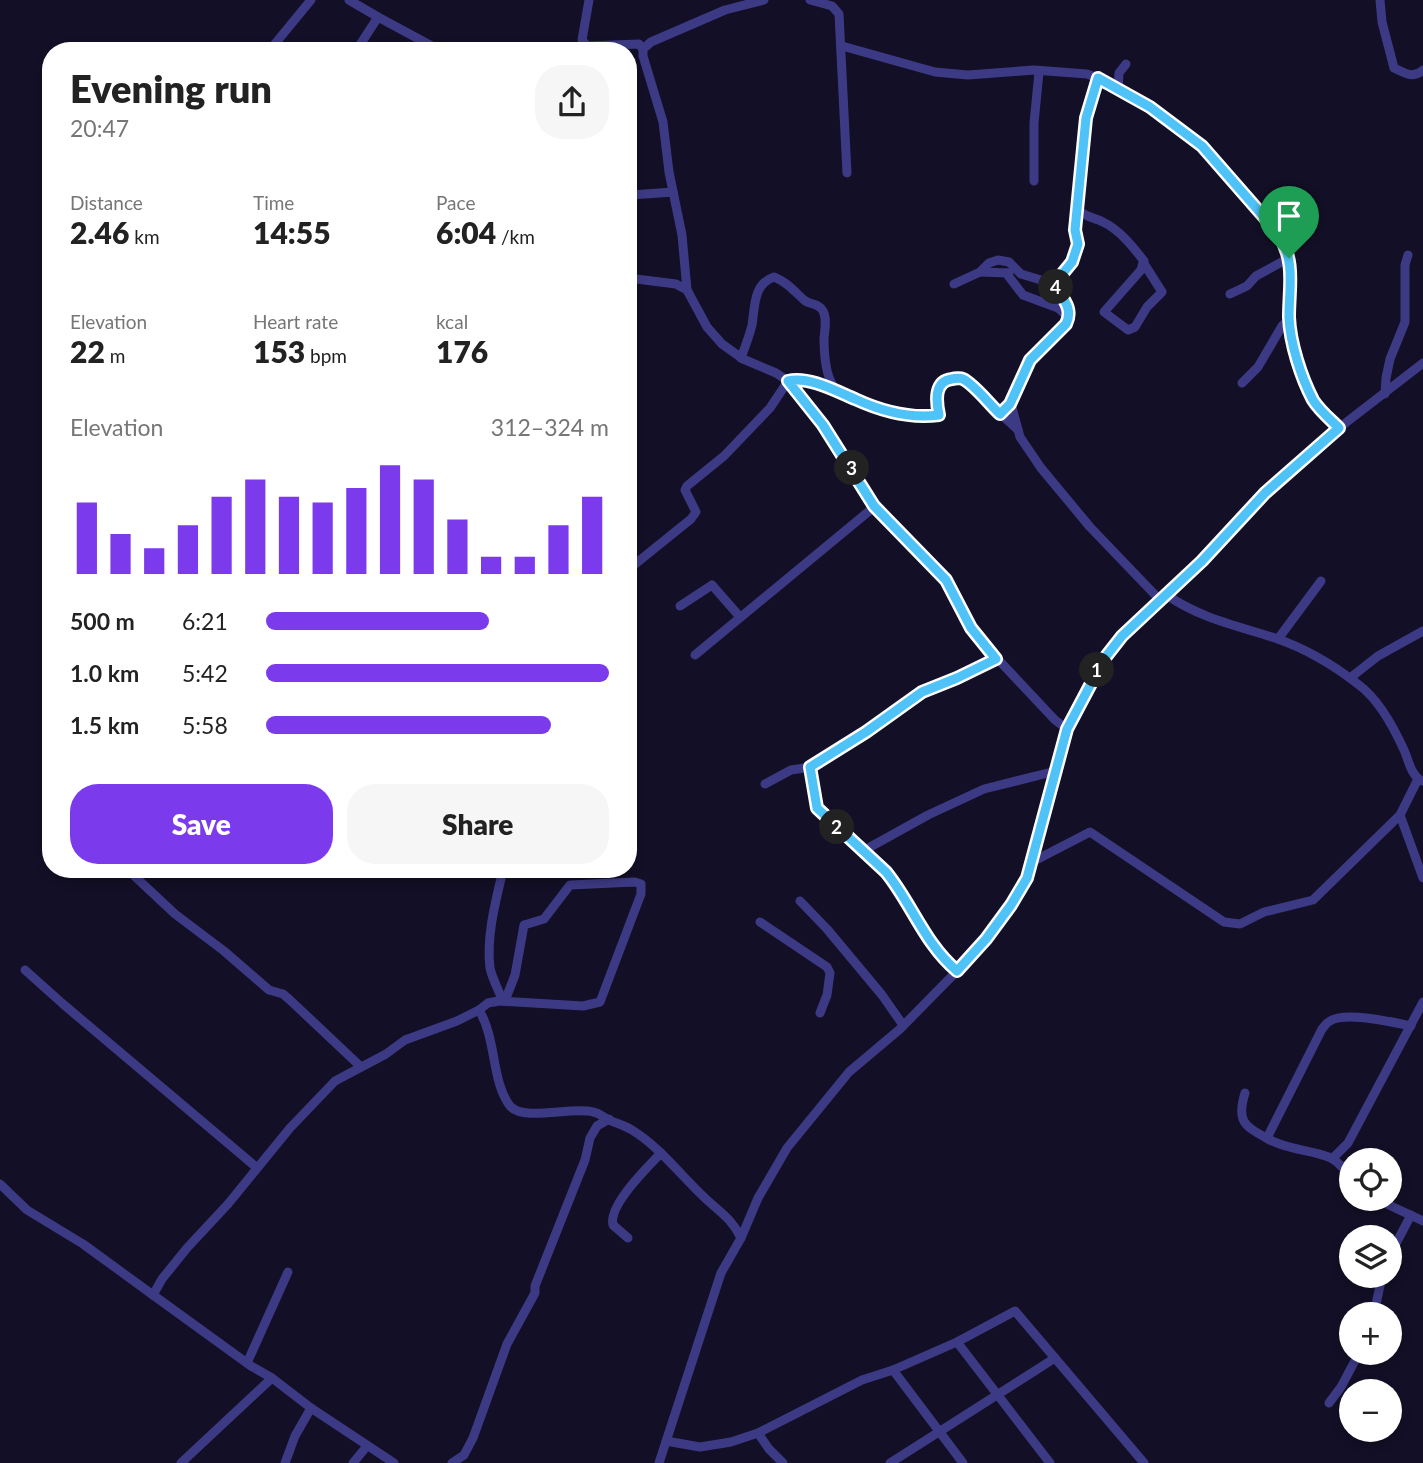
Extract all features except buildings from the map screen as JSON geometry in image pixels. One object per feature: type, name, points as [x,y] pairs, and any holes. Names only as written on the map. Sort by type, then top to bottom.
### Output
[{"type":"street","points":[[276,42],[311,0]]},
{"type":"street","points":[[349,0],[428,42]]},
{"type":"street","points":[[582,42],[589,0]]},
{"type":"street","points":[[643,50],[652,41],[725,10],[764,0]]},
{"type":"street","points":[[810,0],[836,9],[841,27],[847,173]]},
{"type":"street","points":[[1380,0],[1382,22],[1394,68],[1408,75],[1419,74],[1423,70]]},
{"type":"street","points":[[362,42],[378,17]]},
{"type":"street","points":[[637,44],[643,50],[663,122],[682,235],[687,290],[708,327],[722,344],[741,358],[788,381],[823,425],[874,506],[946,580],[971,628],[996,659],[1067,729]]},
{"type":"street","points":[[842,46],[935,72],[968,75],[1011,70],[1071,72],[1098,78],[1150,107],[1202,146],[1278,233],[1287,247],[1289,320],[1298,363],[1314,401],[1339,428]]},
{"type":"street","points":[[1118,90],[1119,73],[1126,64]]},
{"type":"street","points":[[1034,181],[1034,123],[1039,72]]},
{"type":"street","points":[[1054,284],[1072,262],[1078,244],[1075,230],[1086,118],[1098,78]]},
{"type":"street","points":[[637,192],[673,192]]},
{"type":"street","points":[[1079,210],[1085,216],[1101,220],[1115,229],[1143,262],[1162,292],[1147,307],[1135,327],[1128,330],[1104,312],[1141,270],[1143,262]]},
{"type":"street","points":[[1385,394],[1390,359],[1405,322],[1405,265],[1408,255]]},
{"type":"street","points":[[1230,294],[1289,258]]},
{"type":"street","points":[[954,284],[998,260],[1009,262],[1021,274]]},
{"type":"street","points":[[979,272],[1021,274],[1054,284],[1066,301],[1069,318],[1030,360],[1010,404],[1000,414]]},
{"type":"street","points":[[1006,273],[1023,295],[1058,308],[1069,318]]},
{"type":"street","points":[[676,284],[685,276]]},
{"type":"street","points":[[741,358],[749,335],[757,293],[761,285],[774,277],[788,284],[807,303],[820,306],[824,313],[827,364],[832,386],[837,391]]},
{"type":"street","points":[[637,279],[676,284],[687,290]]},
{"type":"street","points":[[1241,383],[1258,367],[1282,326],[1289,320]]},
{"type":"street","points":[[659,1463],[721,1272],[741,1238],[758,1198],[794,1139],[849,1072],[903,1026],[957,971],[986,939],[1011,905],[1027,878],[1067,729],[1104,659],[1122,636],[1240,523],[1265,493],[1339,428],[1423,363]]},
{"type":"street","points":[[788,381],[802,380],[881,409],[928,416],[939,415],[936,400],[945,380],[963,379],[1018,431],[1041,468],[1082,518],[1163,598],[1193,611],[1278,639],[1350,678],[1377,704],[1420,780],[1399,815],[1327,889],[1312,900],[1264,912],[1240,924],[1224,922],[1090,832],[1032,862]]},
{"type":"street","points":[[637,563],[691,519],[696,512],[685,490],[687,485],[724,456],[770,408],[788,381]]},
{"type":"street","points":[[1010,404],[1018,431]]},
{"type":"street","points":[[695,655],[874,506]]},
{"type":"street","points":[[1278,639],[1321,581]]},
{"type":"street","points":[[680,606],[712,585],[740,617]]},
{"type":"street","points":[[1350,678],[1378,656],[1423,631]]},
{"type":"street","points":[[765,784],[791,770],[810,767],[922,692],[996,659]]},
{"type":"street","points":[[810,767],[817,808],[896,884],[928,941],[941,958],[957,971]]},
{"type":"street","points":[[863,851],[984,789],[1056,771]]},
{"type":"street","points":[[1399,815],[1423,878]]},
{"type":"street","points":[[137,878],[175,914],[270,990],[283,994],[361,1067]]},
{"type":"street","points":[[499,1000],[490,962],[492,929],[502,878]]},
{"type":"street","points":[[153,1295],[187,1248],[335,1081],[405,1040],[457,1021],[499,1000],[506,998],[515,975],[524,925],[544,919],[570,885],[641,884],[641,894],[600,1002],[583,1006],[499,1000]]},
{"type":"street","points":[[800,901],[882,995],[903,1026]]},
{"type":"street","points":[[760,922],[827,967],[831,973],[820,1013]]},
{"type":"street","points":[[25,970],[256,1167]]},
{"type":"street","points":[[1333,1158],[1348,1143],[1422,1008]]},
{"type":"street","points":[[480,1010],[488,1025],[499,1083],[510,1107],[537,1114],[580,1108],[597,1112],[632,1130],[662,1153],[706,1199],[731,1220],[741,1238]]},
{"type":"street","points":[[1267,1138],[1322,1029],[1330,1020],[1344,1017],[1368,1018],[1411,1026]]},
{"type":"street","points":[[1245,1093],[1242,1123],[1257,1134],[1293,1150],[1333,1158],[1339,1164]]},
{"type":"street","points":[[452,1463],[464,1455],[473,1438],[507,1344],[535,1293],[535,1286],[585,1160],[590,1138],[600,1124],[609,1119]]},
{"type":"street","points":[[628,1238],[613,1225],[612,1217],[636,1180],[662,1153]]},
{"type":"street","points":[[0,1184],[27,1210],[83,1244],[247,1363],[394,1463]]},
{"type":"street","points":[[1402,1211],[1423,1221]]},
{"type":"street","points":[[1402,1233],[1412,1215]]},
{"type":"street","points":[[247,1363],[288,1272]]},
{"type":"street","points":[[666,1441],[700,1447],[731,1442],[758,1433],[862,1380],[893,1370],[957,1342],[1015,1311],[1139,1462]]},
{"type":"street","points":[[957,1342],[1049,1463]]},
{"type":"street","points":[[890,1463],[1055,1358]]},
{"type":"street","points":[[1329,1403],[1353,1365]]},
{"type":"street","points":[[893,1370],[963,1463]]},
{"type":"street","points":[[181,1463],[272,1378]]},
{"type":"street","points":[[285,1463],[295,1436],[311,1408]]},
{"type":"street","points":[[758,1433],[783,1463]]},
{"type":"street","points":[[353,1463],[367,1446]]},
{"type":"route","points":[[1098,78],[1150,107],[1202,146],[1278,233],[1287,247],[1289,258],[1289,320],[1298,363],[1314,401],[1339,428],[1265,493],[1240,523],[1122,636],[1104,659],[1067,729],[1027,878],[986,939],[957,971],[941,958],[928,941],[896,884],[886,872],[817,808],[810,767],[922,692],[996,659],[971,628],[952,588],[874,506],[823,425],[788,381],[802,380],[896,413],[928,416],[939,415],[937,392],[945,380],[963,379],[1000,414],[1010,404],[1030,360],[1069,318],[1066,301],[1054,284],[1072,262],[1078,244],[1075,230],[1086,118],[1098,78]]}]
